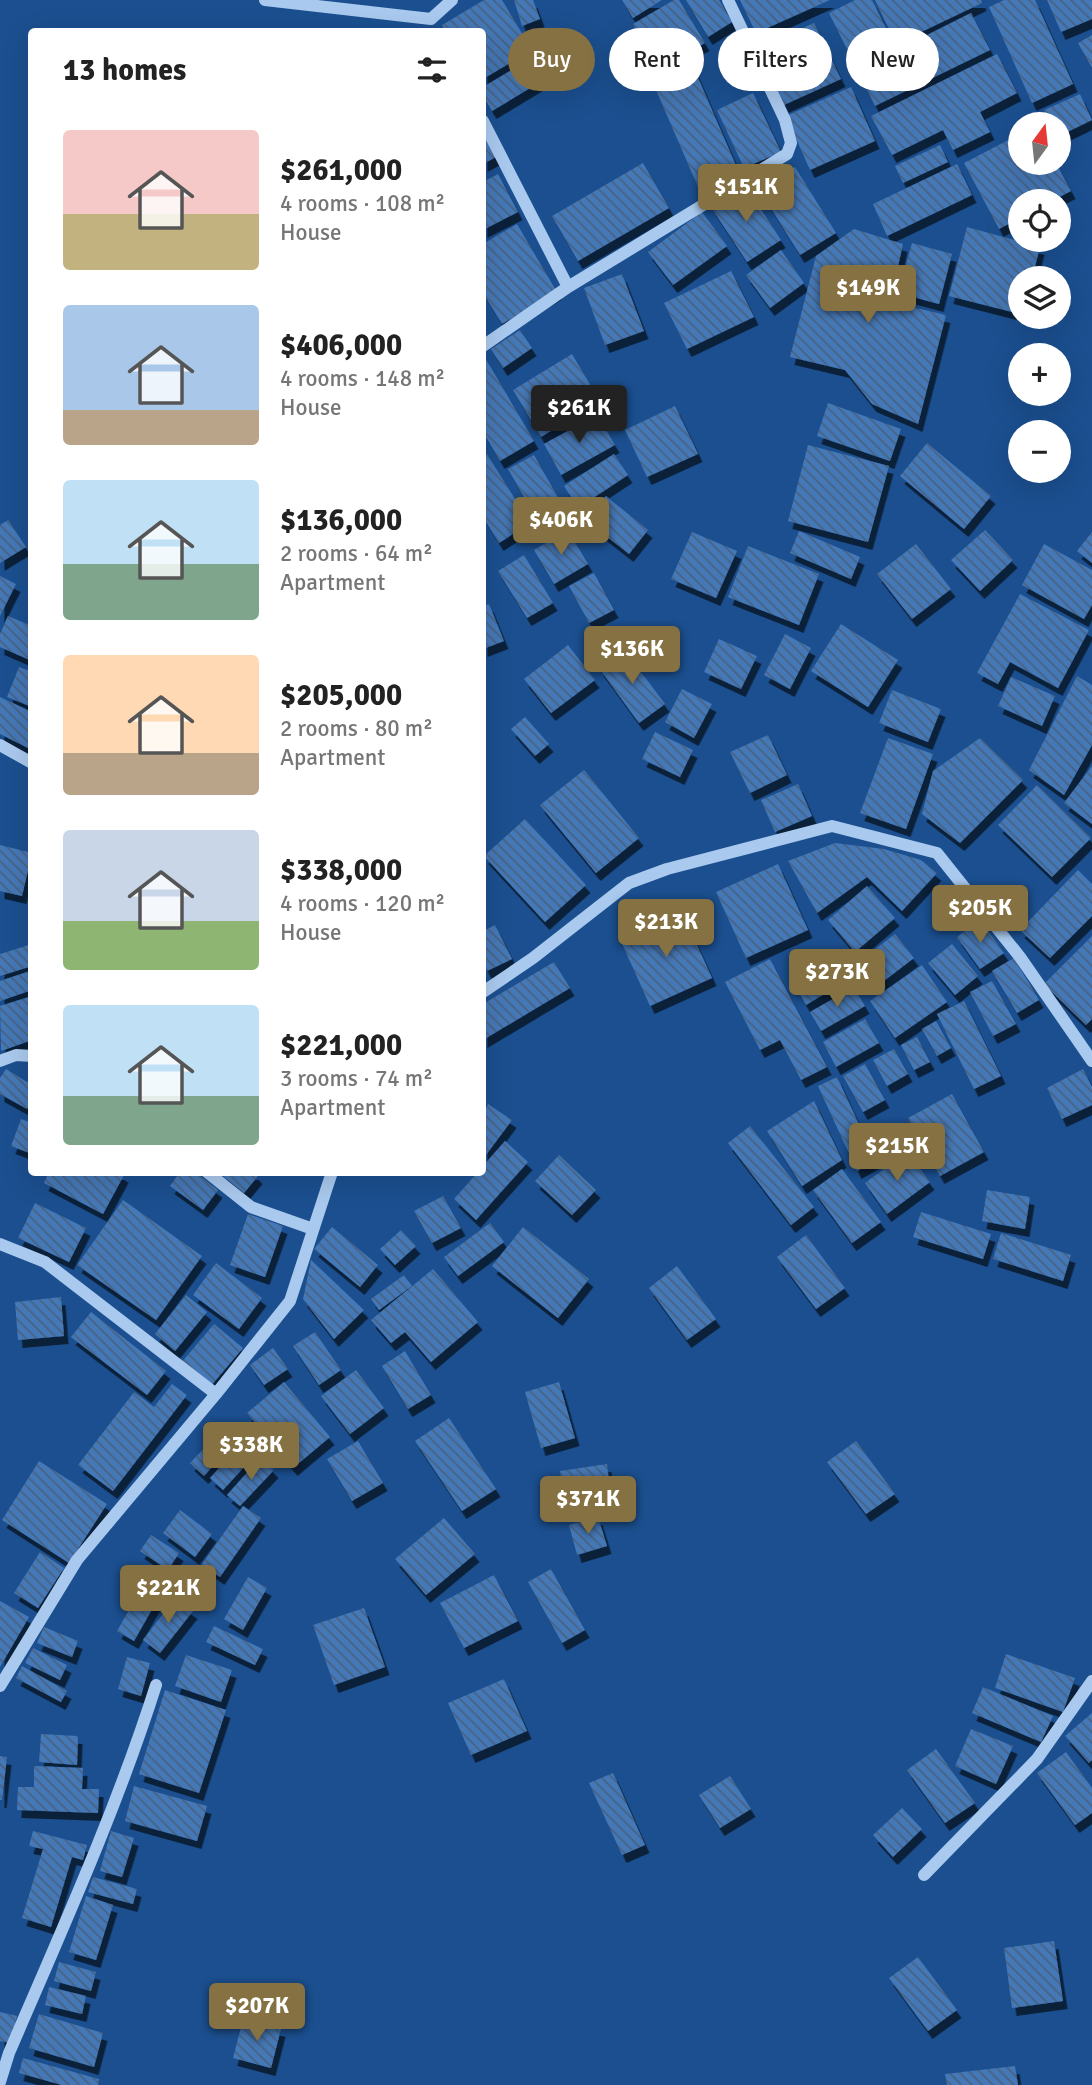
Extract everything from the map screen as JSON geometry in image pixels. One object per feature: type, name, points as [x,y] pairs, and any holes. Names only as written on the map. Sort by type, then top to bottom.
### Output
[{"type":"street","points":[[265,0],[431,19],[452,0]]},
{"type":"street","points":[[486,344],[568,287],[787,154],[790,143],[785,120],[728,0]]},
{"type":"street","points":[[431,19],[436,28]]},
{"type":"street","points":[[486,127],[568,287]]},
{"type":"street","points":[[0,745],[28,762]]},
{"type":"street","points":[[486,990],[533,958],[629,883],[667,869],[832,826],[937,853],[1020,957],[1092,1061]]},
{"type":"street","points":[[0,1061],[16,1055],[28,1056]]},
{"type":"street","points":[[212,1176],[251,1207],[313,1229]]},
{"type":"street","points":[[0,1686],[77,1560],[290,1301],[331,1176]]},
{"type":"street","points":[[0,1244],[45,1262],[216,1394]]},
{"type":"street","points":[[924,1875],[1037,1759],[1092,1681]]},
{"type":"street","points":[[0,2082],[9,2053],[82,1884],[138,1743],[156,1685]]},
{"type":"building","points":[[484,0],[502,0],[519,28],[508,28],[508,64],[486,77],[486,28],[444,28],[442,25]]},
{"type":"building","points":[[514,0],[533,0],[540,19],[522,26]]},
{"type":"building","points":[[622,0],[662,0],[633,18]]},
{"type":"building","points":[[674,0],[679,0],[696,28],[635,28],[633,24]]},
{"type":"building","points":[[686,0],[719,0],[732,22],[718,28],[708,37]]},
{"type":"building","points":[[740,0],[830,0],[767,28],[754,28]]},
{"type":"building","points":[[855,0],[872,0],[886,28],[846,28],[846,47],[829,13]]},
{"type":"building","points":[[875,0],[981,0],[982,3],[930,28],[888,28]]},
{"type":"building","points":[[1004,0],[1035,0],[1073,84],[1032,103],[989,7]]},
{"type":"building","points":[[1047,0],[1092,0],[1092,19],[1061,32]]},
{"type":"building","points":[[971,13],[990,50],[939,75],[939,29]]},
{"type":"building","points":[[814,23],[816,28],[803,28]]},
{"type":"building","points":[[1092,35],[1092,68],[1078,43]]},
{"type":"building","points":[[997,54],[1017,93],[980,112],[990,132],[953,150],[943,130],[892,155],[871,116],[922,91],[939,91],[939,83]]},
{"type":"building","points":[[832,60],[841,79],[832,83]]},
{"type":"building","points":[[508,72],[508,91],[525,91],[492,111],[486,101],[486,85]]},
{"type":"building","points":[[846,89],[853,91],[875,141],[810,170],[786,116]]},
{"type":"building","points":[[656,91],[704,91],[741,177],[701,194]]},
{"type":"building","points":[[778,91],[815,91],[784,105]]},
{"type":"building","points":[[868,91],[906,91],[875,106]]},
{"type":"building","points":[[753,93],[781,152],[744,168],[717,110]]},
{"type":"building","points":[[1080,94],[1092,120],[1071,130],[1071,112],[1044,110]]},
{"type":"building","points":[[486,139],[496,157],[486,162]]},
{"type":"building","points":[[1008,140],[1008,175],[1062,175],[1070,189],[1008,189],[1008,224],[999,229],[964,163]]},
{"type":"building","points":[[940,145],[948,162],[903,183],[895,166]]},
{"type":"building","points":[[643,163],[669,208],[578,261],[552,216]]},
{"type":"building","points":[[957,164],[972,195],[887,236],[873,204]]},
{"type":"building","points":[[795,167],[836,233],[800,255],[759,189]]},
{"type":"building","points":[[498,174],[518,212],[486,228],[486,180]]},
{"type":"building","points":[[745,185],[781,240],[747,262],[711,207]]},
{"type":"building","points":[[702,212],[727,246],[673,285],[648,252]]},
{"type":"building","points":[[517,224],[557,292],[502,324],[486,298],[486,242]]},
{"type":"building","points":[[967,227],[1008,238],[1008,252],[1039,252],[1035,266],[1008,266],[1008,311],[949,296]]},
{"type":"building","points":[[854,229],[903,244],[890,302],[946,315],[918,424],[872,404],[845,370],[790,357],[816,256]]},
{"type":"building","points":[[912,243],[952,254],[939,304],[898,293]]},
{"type":"building","points":[[781,250],[804,283],[770,308],[746,275]]},
{"type":"building","points":[[731,271],[754,317],[687,349],[664,303]]},
{"type":"building","points":[[622,274],[644,331],[605,345],[584,288]]},
{"type":"building","points":[[520,330],[532,348],[503,368],[491,349]]},
{"type":"building","points":[[572,354],[600,401],[541,437],[513,390]]},
{"type":"building","points":[[486,359],[534,441],[500,461],[486,437]]},
{"type":"building","points":[[828,403],[901,429],[890,461],[817,436]]},
{"type":"building","points":[[675,406],[698,454],[647,477],[625,430]]},
{"type":"building","points":[[597,415],[615,445],[561,475],[544,444]]},
{"type":"building","points":[[927,443],[991,496],[964,529],[900,476]]},
{"type":"building","points":[[808,445],[889,466],[868,542],[788,521]]},
{"type":"building","points":[[486,454],[530,523],[499,543],[486,522]]},
{"type":"building","points":[[614,454],[628,475],[578,508],[564,486]]},
{"type":"building","points":[[534,455],[563,506],[537,520],[508,469]]},
{"type":"building","points":[[606,496],[648,530],[629,554],[587,521]]},
{"type":"building","points":[[8,520],[26,547],[0,563],[0,525]]},
{"type":"building","points":[[568,530],[588,564],[554,584],[534,550]]},
{"type":"building","points":[[985,530],[1013,560],[980,591],[951,560]]},
{"type":"building","points":[[799,531],[860,557],[851,579],[790,553]]},
{"type":"building","points":[[692,532],[737,551],[716,598],[671,579]]},
{"type":"building","points":[[1092,532],[1092,563],[1077,551]]},
{"type":"building","points":[[916,544],[951,589],[912,619],[877,574]]},
{"type":"building","points":[[1044,544],[1092,570],[1092,605],[1084,619],[1022,585]]},
{"type":"building","points":[[748,546],[819,574],[799,625],[728,597]]},
{"type":"building","points":[[524,555],[553,603],[527,618],[498,571]]},
{"type":"building","points":[[594,573],[614,610],[589,623],[569,586]]},
{"type":"building","points":[[0,576],[16,584],[0,616]]},
{"type":"building","points":[[1020,594],[1089,630],[1058,688],[1010,662],[998,684],[977,673]]},
{"type":"building","points":[[489,604],[504,641],[486,648],[486,605]]},
{"type":"building","points":[[8,616],[28,624],[28,659],[0,647],[0,634]]},
{"type":"building","points":[[841,624],[898,660],[868,707],[811,671]]},
{"type":"building","points":[[785,634],[811,648],[790,689],[764,675]]},
{"type":"building","points":[[719,639],[757,656],[741,689],[704,672]]},
{"type":"building","points":[[568,645],[595,680],[551,713],[524,679]]},
{"type":"building","points":[[624,649],[665,704],[639,723],[599,668]]},
{"type":"building","points":[[19,667],[28,670],[28,705],[7,697]]},
{"type":"building","points":[[1077,676],[1092,685],[1092,745],[1064,795],[1029,770]]},
{"type":"building","points":[[1011,677],[1055,696],[1042,726],[998,706]]},
{"type":"building","points":[[682,689],[712,704],[694,738],[665,722]]},
{"type":"building","points":[[892,690],[941,709],[928,742],[879,723]]},
{"type":"building","points":[[0,697],[28,710],[28,748],[0,734]]},
{"type":"building","points":[[525,717],[549,744],[535,756],[511,729]]},
{"type":"building","points":[[655,732],[693,750],[680,777],[642,759]]},
{"type":"building","points":[[768,735],[787,775],[750,793],[730,752]]},
{"type":"building","points":[[888,738],[933,754],[906,829],[860,813]]},
{"type":"building","points":[[980,738],[1023,780],[960,843],[922,814],[933,771]]},
{"type":"building","points":[[1092,766],[1092,824],[1064,803]]},
{"type":"building","points":[[584,770],[639,838],[596,873],[540,805]]},
{"type":"building","points":[[798,784],[812,816],[775,832],[761,800]]},
{"type":"building","points":[[1037,785],[1091,838],[1052,877],[998,825]]},
{"type":"building","points":[[525,819],[586,885],[545,922],[486,858],[486,854]]},
{"type":"building","points":[[835,843],[884,849],[921,860],[937,873],[902,911],[867,877],[817,913],[788,861]]},
{"type":"building","points":[[0,845],[28,852],[28,870],[22,896],[0,891]]},
{"type":"building","points":[[778,864],[808,930],[746,958],[716,892]]},
{"type":"building","points":[[1078,870],[1092,884],[1092,916],[1050,958],[1020,930]]},
{"type":"building","points":[[867,886],[895,918],[855,952],[828,920]]},
{"type":"building","points":[[682,912],[712,978],[650,1006],[620,939]]},
{"type":"building","points":[[980,920],[1004,953],[980,969],[957,937]]},
{"type":"building","points":[[495,925],[512,959],[487,971],[486,969],[486,930]]},
{"type":"building","points":[[895,934],[914,958],[876,987],[857,963]]},
{"type":"building","points":[[1092,936],[1092,1019],[1086,1025],[1044,984]]},
{"type":"building","points":[[952,944],[978,976],[955,995],[928,963]]},
{"type":"building","points":[[28,945],[28,967],[0,976],[0,954]]},
{"type":"building","points":[[829,958],[844,982],[806,1005],[792,981]]},
{"type":"building","points":[[1014,958],[1039,1000],[1017,1013],[992,971]]},
{"type":"building","points":[[770,959],[827,1067],[801,1080],[780,1040],[760,1050],[725,982]]},
{"type":"building","points":[[554,962],[570,988],[486,1038],[486,1002]]},
{"type":"building","points":[[922,965],[947,1002],[895,1038],[870,1001]]},
{"type":"building","points":[[28,972],[28,991],[0,1001],[0,981]]},
{"type":"building","points":[[992,981],[1016,1024],[993,1036],[970,992]]},
{"type":"building","points":[[854,987],[865,1006],[821,1031],[810,1012]]},
{"type":"building","points":[[28,997],[28,1041],[1,1051],[0,1006]]},
{"type":"building","points":[[964,1001],[1001,1076],[974,1089],[937,1014]]},
{"type":"building","points":[[865,1019],[879,1043],[836,1067],[823,1042]]},
{"type":"building","points":[[936,1021],[951,1048],[937,1056],[922,1029]]},
{"type":"building","points":[[917,1037],[930,1062],[914,1070],[901,1045]]},
{"type":"building","points":[[894,1049],[908,1074],[887,1086],[873,1060]]},
{"type":"building","points":[[865,1064],[885,1100],[863,1112],[843,1076]]},
{"type":"building","points":[[6,1069],[28,1083],[27,1109],[0,1094],[0,1078]]},
{"type":"building","points":[[1083,1069],[1092,1087],[1092,1105],[1062,1119],[1047,1088]]},
{"type":"building","points":[[837,1077],[864,1135],[889,1124],[901,1146],[857,1171],[818,1086]]},
{"type":"building","points":[[952,1094],[984,1152],[940,1176],[908,1118]]},
{"type":"building","points":[[814,1101],[842,1160],[802,1186],[767,1131]]},
{"type":"building","points":[[488,1104],[512,1120],[486,1155]]},
{"type":"building","points":[[21,1119],[28,1122],[28,1152],[11,1146]]},
{"type":"building","points":[[750,1126],[814,1207],[791,1225],[728,1143]]},
{"type":"building","points":[[505,1141],[528,1162],[476,1220],[454,1199],[474,1176],[486,1176],[486,1163]]},
{"type":"building","points":[[907,1152],[930,1182],[887,1214],[865,1183]]},
{"type":"building","points":[[559,1155],[596,1190],[572,1215],[535,1181]]},
{"type":"building","points":[[842,1169],[881,1222],[852,1243],[813,1190]]},
{"type":"building","points":[[47,1176],[123,1176],[103,1214],[44,1183]]},
{"type":"building","points":[[177,1176],[200,1176],[218,1190],[203,1210],[170,1186]]},
{"type":"building","points":[[223,1176],[258,1176],[244,1193]]},
{"type":"building","points":[[987,1190],[1030,1197],[1025,1229],[982,1221]]},
{"type":"building","points":[[443,1196],[461,1228],[432,1243],[414,1211]]},
{"type":"building","points":[[123,1200],[202,1256],[156,1320],[77,1265]]},
{"type":"building","points":[[35,1203],[86,1228],[69,1262],[18,1238]]},
{"type":"building","points":[[921,1212],[991,1234],[983,1259],[913,1237]]},
{"type":"building","points":[[248,1214],[283,1226],[265,1277],[230,1265]]},
{"type":"building","points":[[490,1223],[504,1242],[458,1276],[444,1257]]},
{"type":"building","points":[[332,1227],[378,1265],[360,1287],[314,1249]]},
{"type":"building","points":[[523,1227],[589,1279],[558,1318],[492,1266]]},
{"type":"building","points":[[401,1230],[416,1246],[395,1265],[380,1249]]},
{"type":"building","points":[[1001,1233],[1071,1255],[1063,1281],[993,1259]]},
{"type":"building","points":[[806,1235],[845,1288],[816,1309],[777,1257]]},
{"type":"building","points":[[311,1260],[364,1310],[334,1339],[303,1299]]},
{"type":"building","points":[[216,1263],[262,1298],[239,1329],[193,1295]]},
{"type":"building","points":[[677,1266],[716,1319],[687,1340],[649,1288]]},
{"type":"building","points":[[433,1269],[478,1322],[431,1362],[405,1332],[391,1343],[371,1320]]},
{"type":"building","points":[[404,1275],[412,1286],[379,1310],[371,1299]]},
{"type":"building","points":[[186,1295],[207,1312],[175,1351],[155,1334]]},
{"type":"building","points":[[61,1297],[64,1336],[18,1340],[15,1302]]},
{"type":"building","points":[[91,1312],[166,1371],[147,1395],[71,1337]]},
{"type":"building","points":[[214,1324],[243,1348],[210,1387],[181,1363]]},
{"type":"building","points":[[315,1332],[341,1370],[319,1385],[293,1346]]},
{"type":"building","points":[[273,1348],[288,1369],[264,1385],[250,1365]]},
{"type":"building","points":[[405,1351],[431,1395],[408,1409],[382,1366]]},
{"type":"building","points":[[356,1370],[384,1408],[350,1434],[321,1396]]},
{"type":"building","points":[[284,1382],[330,1437],[293,1468],[247,1413]]},
{"type":"building","points":[[559,1382],[575,1438],[541,1448],[525,1392]]},
{"type":"building","points":[[172,1384],[187,1395],[113,1491],[78,1465],[134,1392],[154,1407]]},
{"type":"building","points":[[449,1418],[496,1489],[462,1511],[415,1441]]},
{"type":"building","points":[[225,1426],[238,1438],[204,1476],[190,1463]]},
{"type":"building","points":[[244,1441],[257,1453],[223,1490],[210,1478]]},
{"type":"building","points":[[358,1441],[383,1483],[352,1501],[327,1459]]},
{"type":"building","points":[[856,1441],[895,1494],[866,1514],[827,1462]]},
{"type":"building","points":[[261,1457],[274,1470],[240,1506],[227,1495]]},
{"type":"building","points":[[39,1461],[107,1504],[69,1563],[2,1520]]},
{"type":"building","points":[[607,1464],[612,1507],[566,1513],[560,1471]]},
{"type":"building","points":[[243,1506],[261,1518],[220,1577],[202,1564]]},
{"type":"building","points":[[180,1510],[212,1534],[195,1557],[163,1533]]},
{"type":"building","points":[[598,1517],[607,1546],[577,1555],[569,1525]]},
{"type":"building","points":[[444,1518],[475,1554],[426,1595],[395,1559]]},
{"type":"building","points":[[151,1535],[179,1553],[168,1570],[140,1551]]},
{"type":"building","points":[[40,1552],[64,1568],[38,1608],[14,1593]]},
{"type":"building","points":[[551,1569],[585,1630],[562,1643],[528,1582]]},
{"type":"building","points":[[150,1573],[167,1583],[134,1641],[117,1631]]},
{"type":"building","points":[[494,1575],[518,1621],[464,1648],[440,1603]]},
{"type":"building","points":[[248,1577],[267,1588],[243,1630],[224,1619]]},
{"type":"building","points":[[175,1598],[193,1611],[160,1653],[143,1640]]},
{"type":"building","points":[[0,1601],[29,1617],[0,1667]]},
{"type":"building","points":[[364,1608],[385,1667],[334,1685],[313,1625]]},
{"type":"building","points":[[214,1626],[263,1649],[255,1665],[206,1642]]},
{"type":"building","points":[[44,1627],[78,1641],[72,1657],[37,1643]]},
{"type":"building","points":[[33,1648],[67,1665],[60,1680],[25,1663]]},
{"type":"building","points":[[1006,1654],[1075,1678],[1063,1712],[995,1688]]},
{"type":"building","points":[[186,1655],[232,1670],[221,1702],[175,1686]]},
{"type":"building","points":[[127,1657],[150,1663],[141,1696],[118,1689]]},
{"type":"building","points":[[22,1666],[67,1691],[61,1702],[16,1678]]},
{"type":"building","points":[[504,1679],[527,1731],[471,1755],[448,1703]]},
{"type":"building","points":[[983,1687],[1053,1716],[1041,1742],[972,1713]]},
{"type":"building","points":[[165,1690],[226,1710],[199,1793],[139,1774]]},
{"type":"building","points":[[1092,1713],[1092,1760],[1089,1763],[1065,1736]]},
{"type":"building","points":[[971,1729],[1013,1746],[996,1784],[955,1766]]},
{"type":"building","points":[[41,1734],[78,1736],[77,1765],[39,1762]]},
{"type":"building","points":[[936,1749],[975,1803],[945,1823],[907,1770]]},
{"type":"building","points":[[1066,1752],[1092,1788],[1092,1813],[1075,1825],[1037,1773]]},
{"type":"building","points":[[0,1756],[7,1757],[2,1800],[0,1800]]},
{"type":"building","points":[[34,1766],[83,1768],[82,1789],[99,1789],[98,1813],[17,1810],[18,1787],[34,1787]]},
{"type":"building","points":[[613,1773],[645,1845],[622,1855],[589,1783]]},
{"type":"building","points":[[730,1776],[751,1809],[720,1828],[699,1795]]},
{"type":"building","points":[[134,1786],[207,1806],[197,1841],[125,1821]]},
{"type":"building","points":[[902,1808],[922,1829],[893,1857],[873,1835]]},
{"type":"building","points":[[33,1831],[87,1845],[83,1860],[72,1857],[51,1927],[22,1918],[43,1849],[29,1846]]},
{"type":"building","points":[[111,1831],[134,1838],[122,1877],[100,1871]]},
{"type":"building","points":[[93,1877],[137,1889],[133,1904],[88,1892]]},
{"type":"building","points":[[86,1896],[113,1905],[96,1960],[69,1952]]},
{"type":"building","points":[[1054,1941],[1063,2001],[1012,2008],[1004,1948]]},
{"type":"building","points":[[918,1957],[957,2010],[928,2031],[889,1978]]},
{"type":"building","points":[[59,1962],[96,1972],[91,1991],[54,1981]]},
{"type":"building","points":[[49,1987],[86,1996],[82,2014],[45,2005]]},
{"type":"building","points":[[0,2012],[17,2016],[11,2043],[0,2041]]},
{"type":"building","points":[[39,2014],[103,2033],[94,2067],[29,2048]]},
{"type":"building","points":[[243,2019],[281,2029],[271,2068],[233,2058]]},
{"type":"building","points":[[23,2058],[99,2079],[98,2085],[62,2085],[19,2073]]},
{"type":"building","points":[[1015,2066],[1018,2085],[947,2085],[945,2074]]}]
